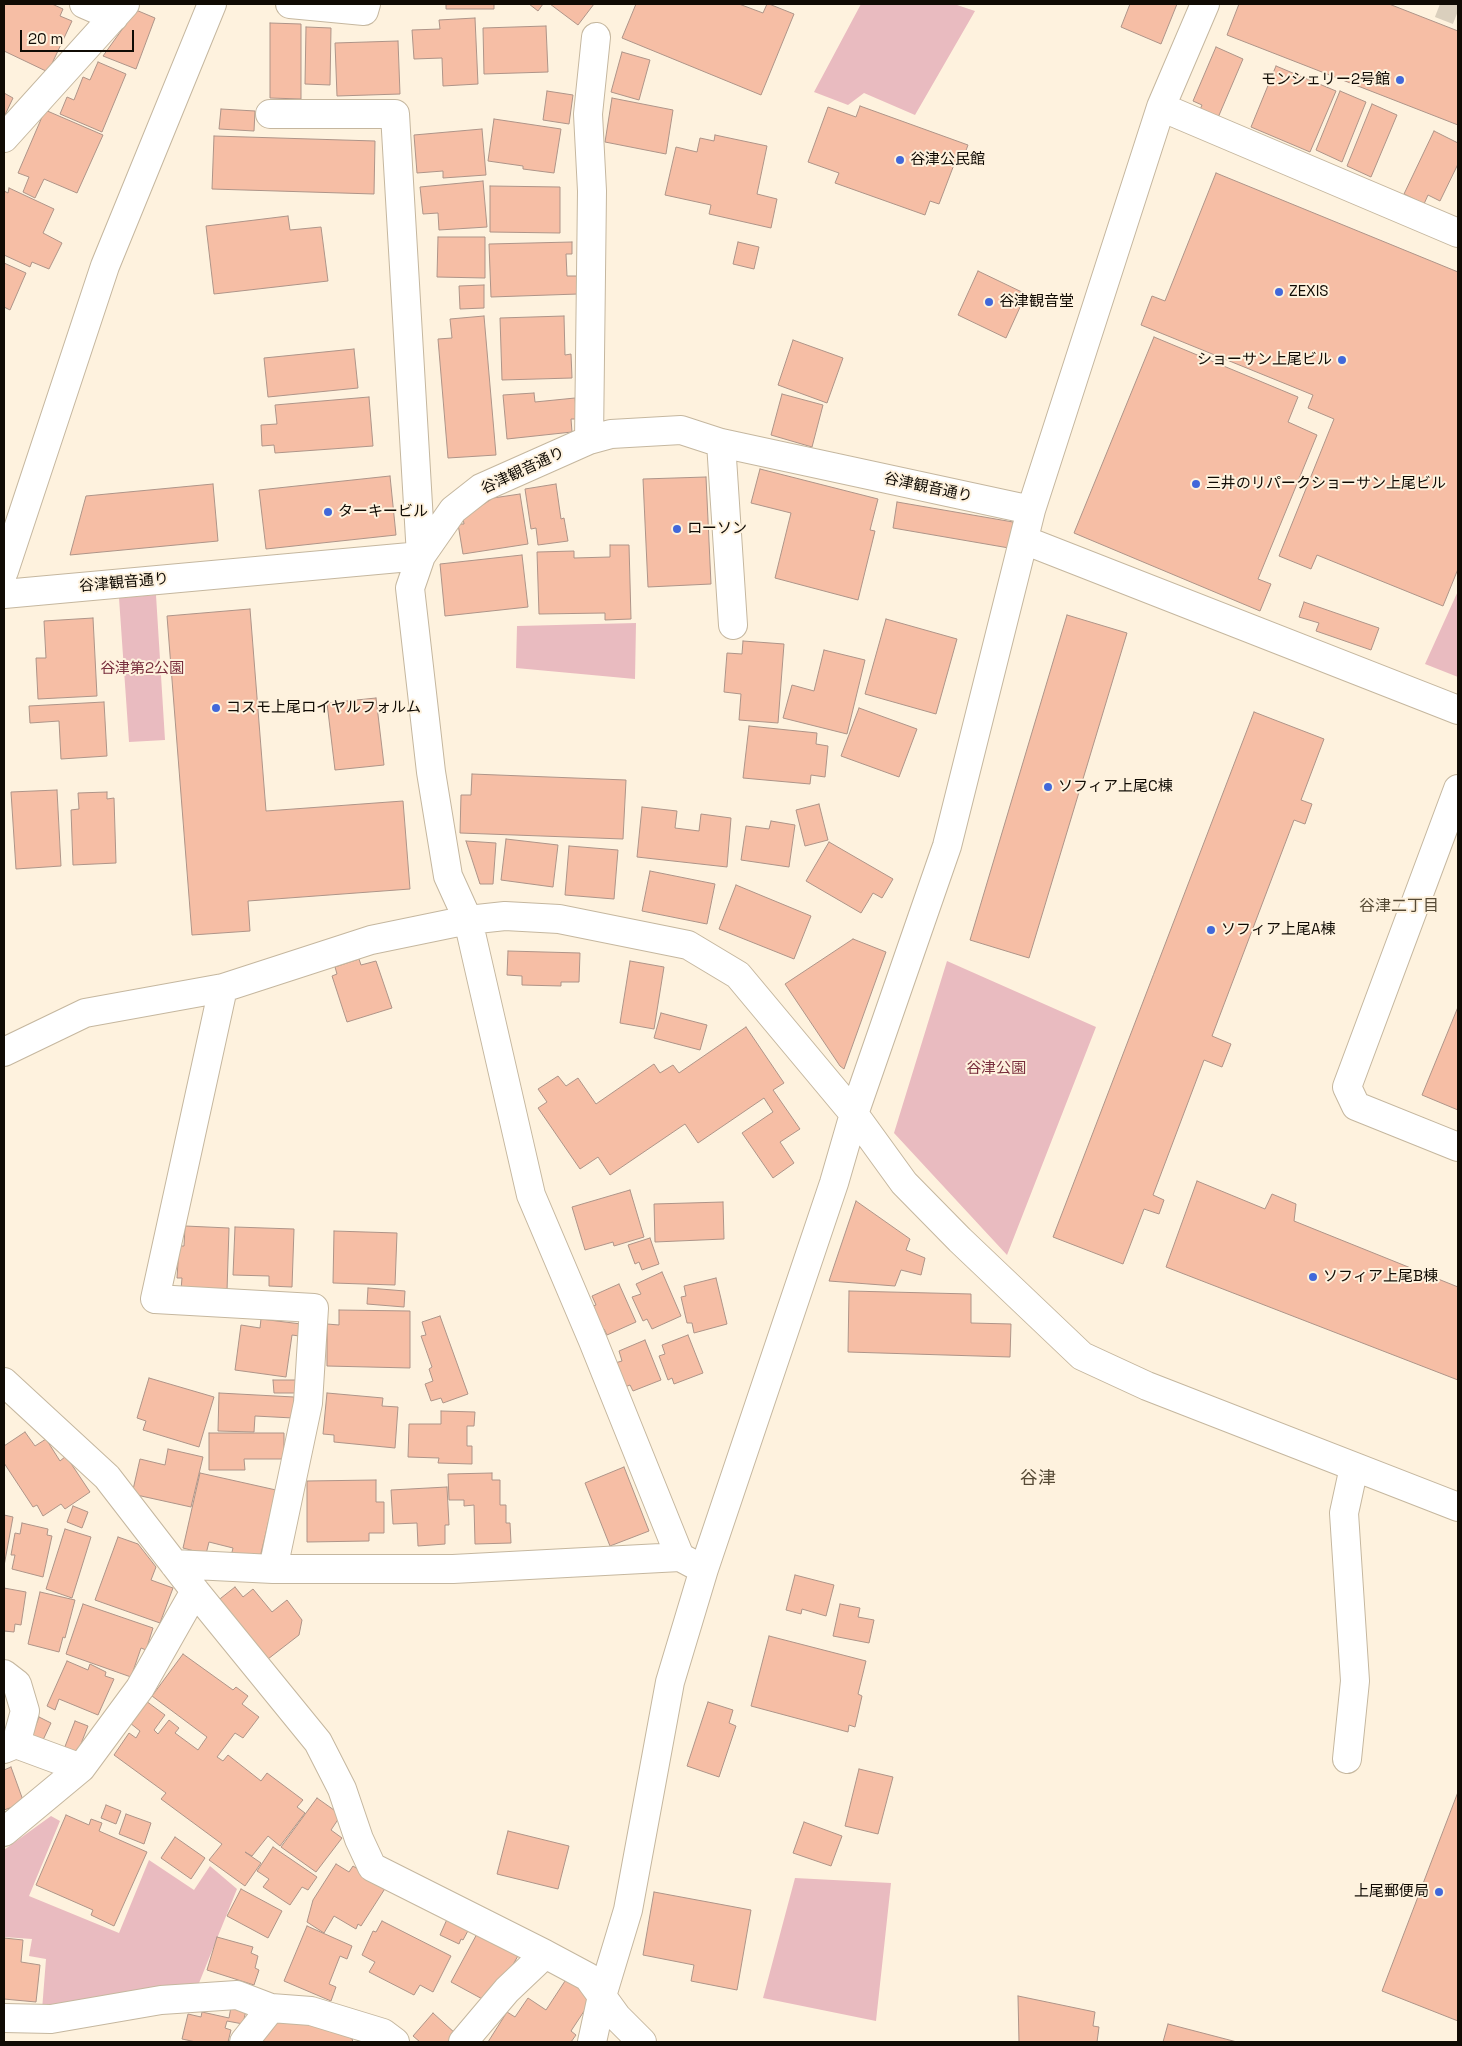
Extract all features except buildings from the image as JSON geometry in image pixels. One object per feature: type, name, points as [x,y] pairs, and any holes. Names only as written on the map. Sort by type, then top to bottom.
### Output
[{"type":"street","points":[[84,4],[120,11]]},
{"type":"street","points":[[4,571],[105,266],[212,4]]},
{"type":"street","points":[[290,4],[364,11],[366,4]]},
{"type":"street","points":[[592,2042],[602,1996],[628,1910],[692,1563],[834,1183],[854,1114],[947,846],[1031,510],[1161,107],[1205,4]]},
{"type":"street","points":[[4,138],[120,11]]},
{"type":"street","points":[[590,440],[592,191],[588,114],[596,37]]},
{"type":"street","points":[[1161,107],[1458,233]]},
{"type":"street","points":[[270,114],[395,114],[421,556],[410,588],[431,772],[448,876],[468,920],[531,1195],[593,1341],[692,1563]]},
{"type":"street","name":"谷津観音通り","points":[[4,594],[421,556],[452,510],[481,488],[590,440],[612,434],[681,430],[721,443],[1031,510]]},
{"type":"street","points":[[721,443],[733,625]]},
{"type":"street","points":[[1024,540],[1458,710]]},
{"type":"street","points":[[1458,789],[1347,1087],[1356,1106],[1458,1148]]},
{"type":"street","points":[[4,1052],[85,1013],[223,988],[371,940],[468,920],[505,916],[559,919],[688,945],[738,975],[854,1114],[904,1182],[960,1240],[1082,1356],[1147,1386],[1458,1507]]},
{"type":"street","points":[[223,988],[155,1299],[314,1308],[308,1403],[273,1569]]},
{"type":"street","points":[[4,1382],[107,1477],[195,1591],[318,1742],[342,1789],[359,1839],[372,1867],[588,1977],[617,2017],[642,2042]]},
{"type":"street","points":[[1347,1759],[1355,1681],[1344,1513],[1354,1467]]},
{"type":"street","points":[[174,1564],[273,1569],[453,1569],[692,1563]]},
{"type":"street","points":[[4,1832],[81,1768],[140,1688],[195,1591]]},
{"type":"street","points":[[4,1674],[17,1684],[25,1710],[10,1746],[81,1768]]},
{"type":"street","points":[[463,2042],[507,1990],[545,1954]]},
{"type":"street","points":[[4,2018],[51,2018],[161,2000],[237,1995],[271,2008],[311,2011],[382,2032],[395,2042]]},
{"type":"street","points":[[244,2042],[271,2008]]},
{"type":"green space","points":[[861,4],[954,4],[975,11],[915,115],[864,93],[848,105],[814,92]]},
{"type":"green space","points":[[1458,591],[1458,677],[1425,664]]},
{"type":"green space","name":"谷津第2公園","points":[[156,595],[165,740],[129,742],[119,598]]},
{"type":"green space","points":[[636,623],[635,679],[516,668],[517,626]]},
{"type":"green space","name":"谷津公園","points":[[947,961],[1096,1027],[1007,1255],[894,1133]]},
{"type":"green space","points":[[51,1816],[60,1821],[29,1896],[119,1933],[149,1860],[194,1890],[210,1866],[237,1889],[199,1983],[123,1998],[42,2010],[46,1959],[29,1956],[32,1939],[4,1937],[4,1850]]},
{"type":"green space","points":[[795,1878],[891,1883],[876,2021],[763,1998]]},
{"type":"tunnel","points":[[1440,4],[1458,11]]},
{"type":"place","name":"モンシェリー2号館","points":[[1400,80]]},
{"type":"place","name":"谷津公民館","points":[[900,160]]},
{"type":"place","name":"ZEXIS","points":[[1279,292]]},
{"type":"place","name":"谷津観音堂","points":[[989,302]]},
{"type":"place","name":"ショーサン上尾ビル","points":[[1342,360]]},
{"type":"place","name":"三井のリパークショーサン上尾ビル","points":[[1196,484]]},
{"type":"place","name":"ターキービル","points":[[328,512]]},
{"type":"place","name":"ローソン","points":[[677,529]]},
{"type":"place","name":"コスモ上尾ロイヤルフォルム","points":[[216,708]]},
{"type":"place","name":"ソフィア上尾C棟","points":[[1048,787]]},
{"type":"place","name":"ソフィア上尾A棟","points":[[1211,930]]},
{"type":"place","name":"ソフィア上尾B棟","points":[[1313,1277]]},
{"type":"place","name":"上尾郵便局","points":[[1439,1892]]},
{"type":"district","name":"谷津二丁目","points":[[1399,907]]},
{"type":"district","name":"谷津","points":[[1038,1479]]}]
